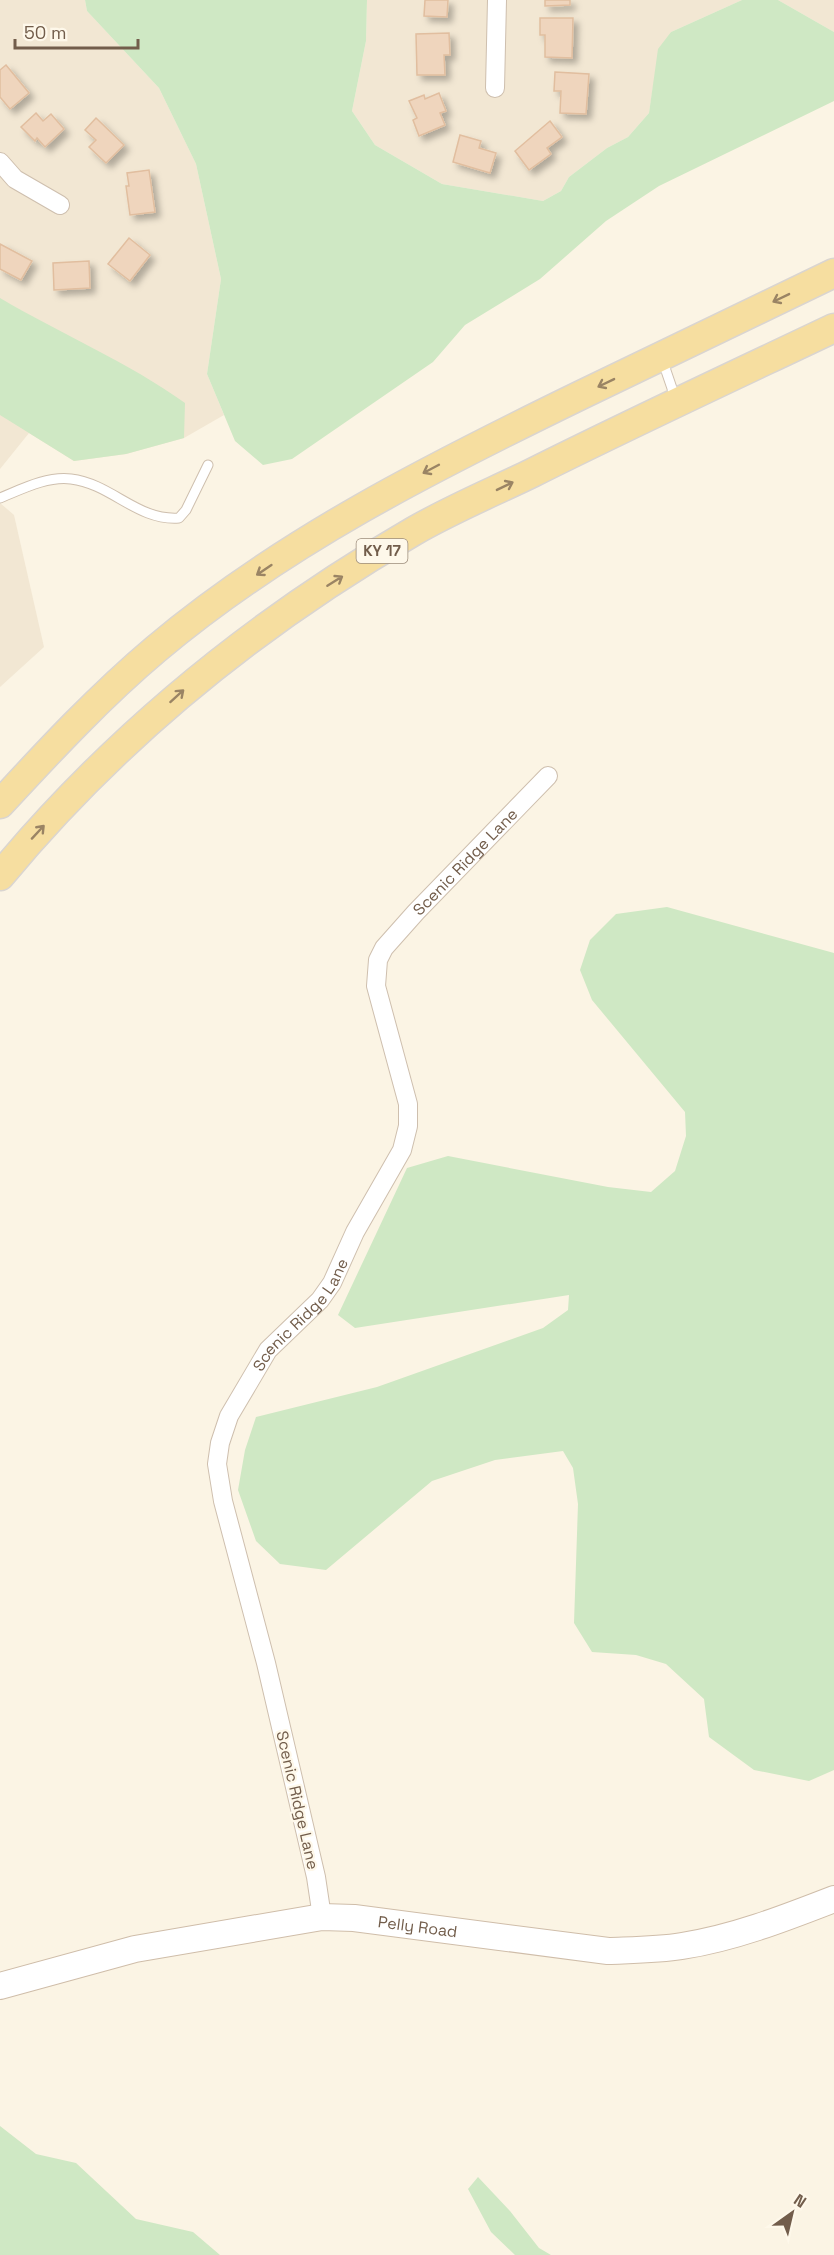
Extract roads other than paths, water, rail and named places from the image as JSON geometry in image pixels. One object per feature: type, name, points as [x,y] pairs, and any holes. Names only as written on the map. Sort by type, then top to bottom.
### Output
[{"type":"main road","name":"KY 17","points":[[0,804],[45,756],[156,649],[223,598],[306,542],[428,470],[834,273]]},
{"type":"main road","name":"KY 17","points":[[0,876],[82,784],[187,687],[246,640],[415,531],[834,328]]},
{"type":"street","points":[[495,88],[497,0]]},
{"type":"street","points":[[0,162],[15,179],[60,205]]},
{"type":"street","name":"Scenic Ridge Lane","points":[[322,1917],[316,1877],[269,1674],[221,1492],[218,1464],[220,1443],[230,1416],[268,1350],[320,1300],[332,1283],[355,1232],[402,1149],[408,1126],[408,1104],[376,986],[378,960],[384,948],[416,912],[549,776]]},
{"type":"street","name":"Pelly Road","points":[[0,1986],[135,1949],[322,1917],[354,1918],[608,1951],[637,1950],[681,1946],[720,1938],[834,1899]]},
{"type":"lane","points":[[662,356],[677,403]]},
{"type":"lane","points":[[0,498],[38,483],[69,478],[83,481],[114,494],[162,519],[179,518],[186,510],[208,465]]}]
